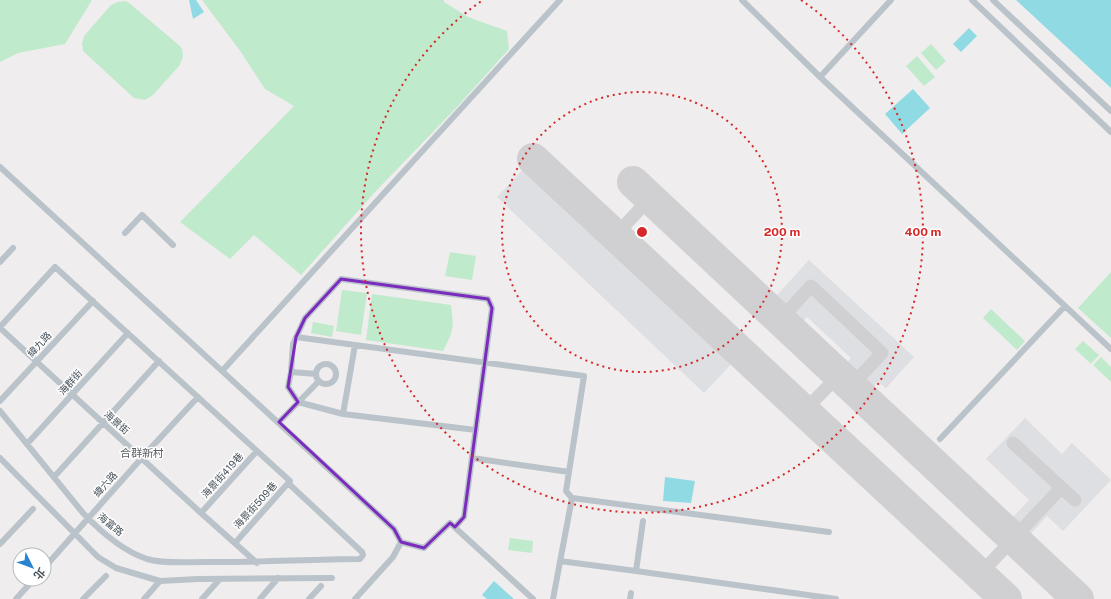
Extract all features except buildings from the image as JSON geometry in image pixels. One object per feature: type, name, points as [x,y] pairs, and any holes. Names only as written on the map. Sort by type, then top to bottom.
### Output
[{"type":"street","points":[[222,371],[560,0]]},
{"type":"street","points":[[742,0],[820,77],[1111,349]]},
{"type":"street","points":[[820,77],[891,0]]},
{"type":"street","points":[[972,0],[1111,132]]},
{"type":"street","points":[[993,0],[1111,111]]},
{"type":"street","points":[[0,167],[394,529],[401,542],[424,548],[450,523],[533,599]]},
{"type":"street","points":[[125,233],[142,215],[173,245]]},
{"type":"street","points":[[0,262],[13,248]]},
{"type":"street","points":[[0,327],[55,267],[128,332],[289,482]]},
{"type":"street","points":[[455,527],[464,517],[476,430],[484,362],[492,308],[488,299],[341,279],[305,318],[293,344],[291,372],[288,387],[298,402],[343,414],[476,430]]},
{"type":"street","name":"緯九路","points":[[0,401],[93,301]]},
{"type":"street","points":[[940,439],[1065,306]]},
{"type":"street","name":"海景街","points":[[0,327],[36,362],[201,513],[257,562]]},
{"type":"street","name":"海群街","points":[[27,444],[128,332]]},
{"type":"street","points":[[296,337],[584,376],[566,492],[572,498],[829,532]]},
{"type":"street","points":[[343,414],[354,345]]},
{"type":"street","points":[[54,477],[159,361]]},
{"type":"street","points":[[330,364],[335,368],[336,374],[334,381],[325,384],[319,381],[316,374],[320,366],[330,364]]},
{"type":"street","points":[[291,372],[316,374]]},
{"type":"street","points":[[336,374],[349,376]]},
{"type":"street","points":[[279,422],[319,381]]},
{"type":"street","name":"緯六路","points":[[52,559],[198,397]]},
{"type":"street","name":"海富路","points":[[0,411],[88,518],[122,546],[138,555],[156,561],[257,562],[360,560],[363,555],[359,548],[289,482]]},
{"type":"street","name":"海景街419巷","points":[[201,513],[257,451]]},
{"type":"street","points":[[0,458],[98,557],[116,568],[160,581],[198,579],[332,578]]},
{"type":"street","points":[[472,458],[569,472]]},
{"type":"street","name":"海景街509巷","points":[[235,543],[289,482]]},
{"type":"street","points":[[553,599],[572,498]]},
{"type":"street","points":[[0,544],[33,509]]},
{"type":"street","points":[[636,570],[643,521]]},
{"type":"street","points":[[355,599],[393,557],[401,542]]},
{"type":"street","points":[[560,561],[636,570],[814,598],[836,599]]},
{"type":"street","points":[[83,599],[106,576]]},
{"type":"street","points":[[260,599],[278,578]]},
{"type":"street","points":[[202,599],[220,580]]},
{"type":"street","points":[[144,599],[160,581]]},
{"type":"street","points":[[310,599],[321,586]]},
{"type":"street","points":[[16,599],[27,587]]},
{"type":"highlighted area","points":[[341,279],[488,299],[492,308],[464,517],[455,527],[450,523],[424,548],[401,542],[394,529],[279,422],[298,402],[288,387],[296,337],[305,318]]},
{"type":"shaded area","points":[[531,161],[738,357],[704,393],[497,197]]},
{"type":"shaded area","points":[[809,260],[914,357],[886,388],[878,382],[863,398],[837,374],[851,358],[807,317],[793,332],[766,307]]},
{"type":"shaded area","points":[[1025,418],[1062,454],[1072,443],[1111,480],[1063,531],[1047,516],[1027,538],[1009,521],[1029,500],[986,459]]},
{"type":"green space","points":[[0,0],[92,0],[65,44],[18,53],[0,62]]},
{"type":"green space","points":[[202,0],[444,0],[444,2],[468,17],[507,31],[509,49],[457,107],[375,192],[301,275],[254,235],[230,259],[180,222],[294,106],[265,89],[241,52]]},
{"type":"green space","points":[[124,1],[128,2],[181,47],[183,52],[179,66],[153,95],[145,100],[134,98],[83,51],[82,44],[84,36],[111,5]]},
{"type":"green space","points":[[931,44],[946,61],[936,70],[921,53]]},
{"type":"green space","points":[[917,56],[935,77],[924,86],[906,66]]},
{"type":"green space","points":[[450,252],[476,256],[472,280],[445,276]]},
{"type":"green space","points":[[1111,272],[1111,338],[1078,308]]},
{"type":"green space","points":[[342,290],[367,293],[361,335],[336,331]]},
{"type":"green space","points":[[372,294],[451,305],[453,319],[452,329],[443,351],[366,340]]},
{"type":"green space","points":[[991,309],[1025,341],[1017,350],[983,318]]},
{"type":"green space","points":[[313,322],[334,326],[332,337],[311,333]]},
{"type":"green space","points":[[1083,341],[1099,355],[1091,364],[1075,349]]},
{"type":"green space","points":[[1101,357],[1111,367],[1111,382],[1093,365]]},
{"type":"green space","points":[[510,538],[533,541],[532,553],[508,550]]},
{"type":"water","points":[[189,0],[196,0],[204,12],[193,19]]},
{"type":"water","points":[[1016,0],[1111,0],[1111,88]]},
{"type":"water","points":[[969,28],[977,36],[961,52],[953,44]]},
{"type":"water","points":[[913,89],[930,108],[902,134],[885,114]]},
{"type":"water","points":[[665,477],[695,481],[691,503],[663,501]]},
{"type":"water","points":[[494,581],[514,599],[487,599],[482,595]]},
{"type":"taxiway","points":[[615,236],[650,198]]},
{"type":"taxiway","points":[[780,320],[811,286],[882,353],[851,386]]},
{"type":"taxiway","points":[[804,411],[839,375]]},
{"type":"taxiway","points":[[1013,443],[1075,500]]},
{"type":"taxiway","points":[[980,574],[1061,488]]},
{"type":"runway","points":[[533,159],[1006,599]]},
{"type":"runway","points":[[633,182],[1078,599]]},
{"type":"district","name":"合群新村","points":[[142,453]]}]
